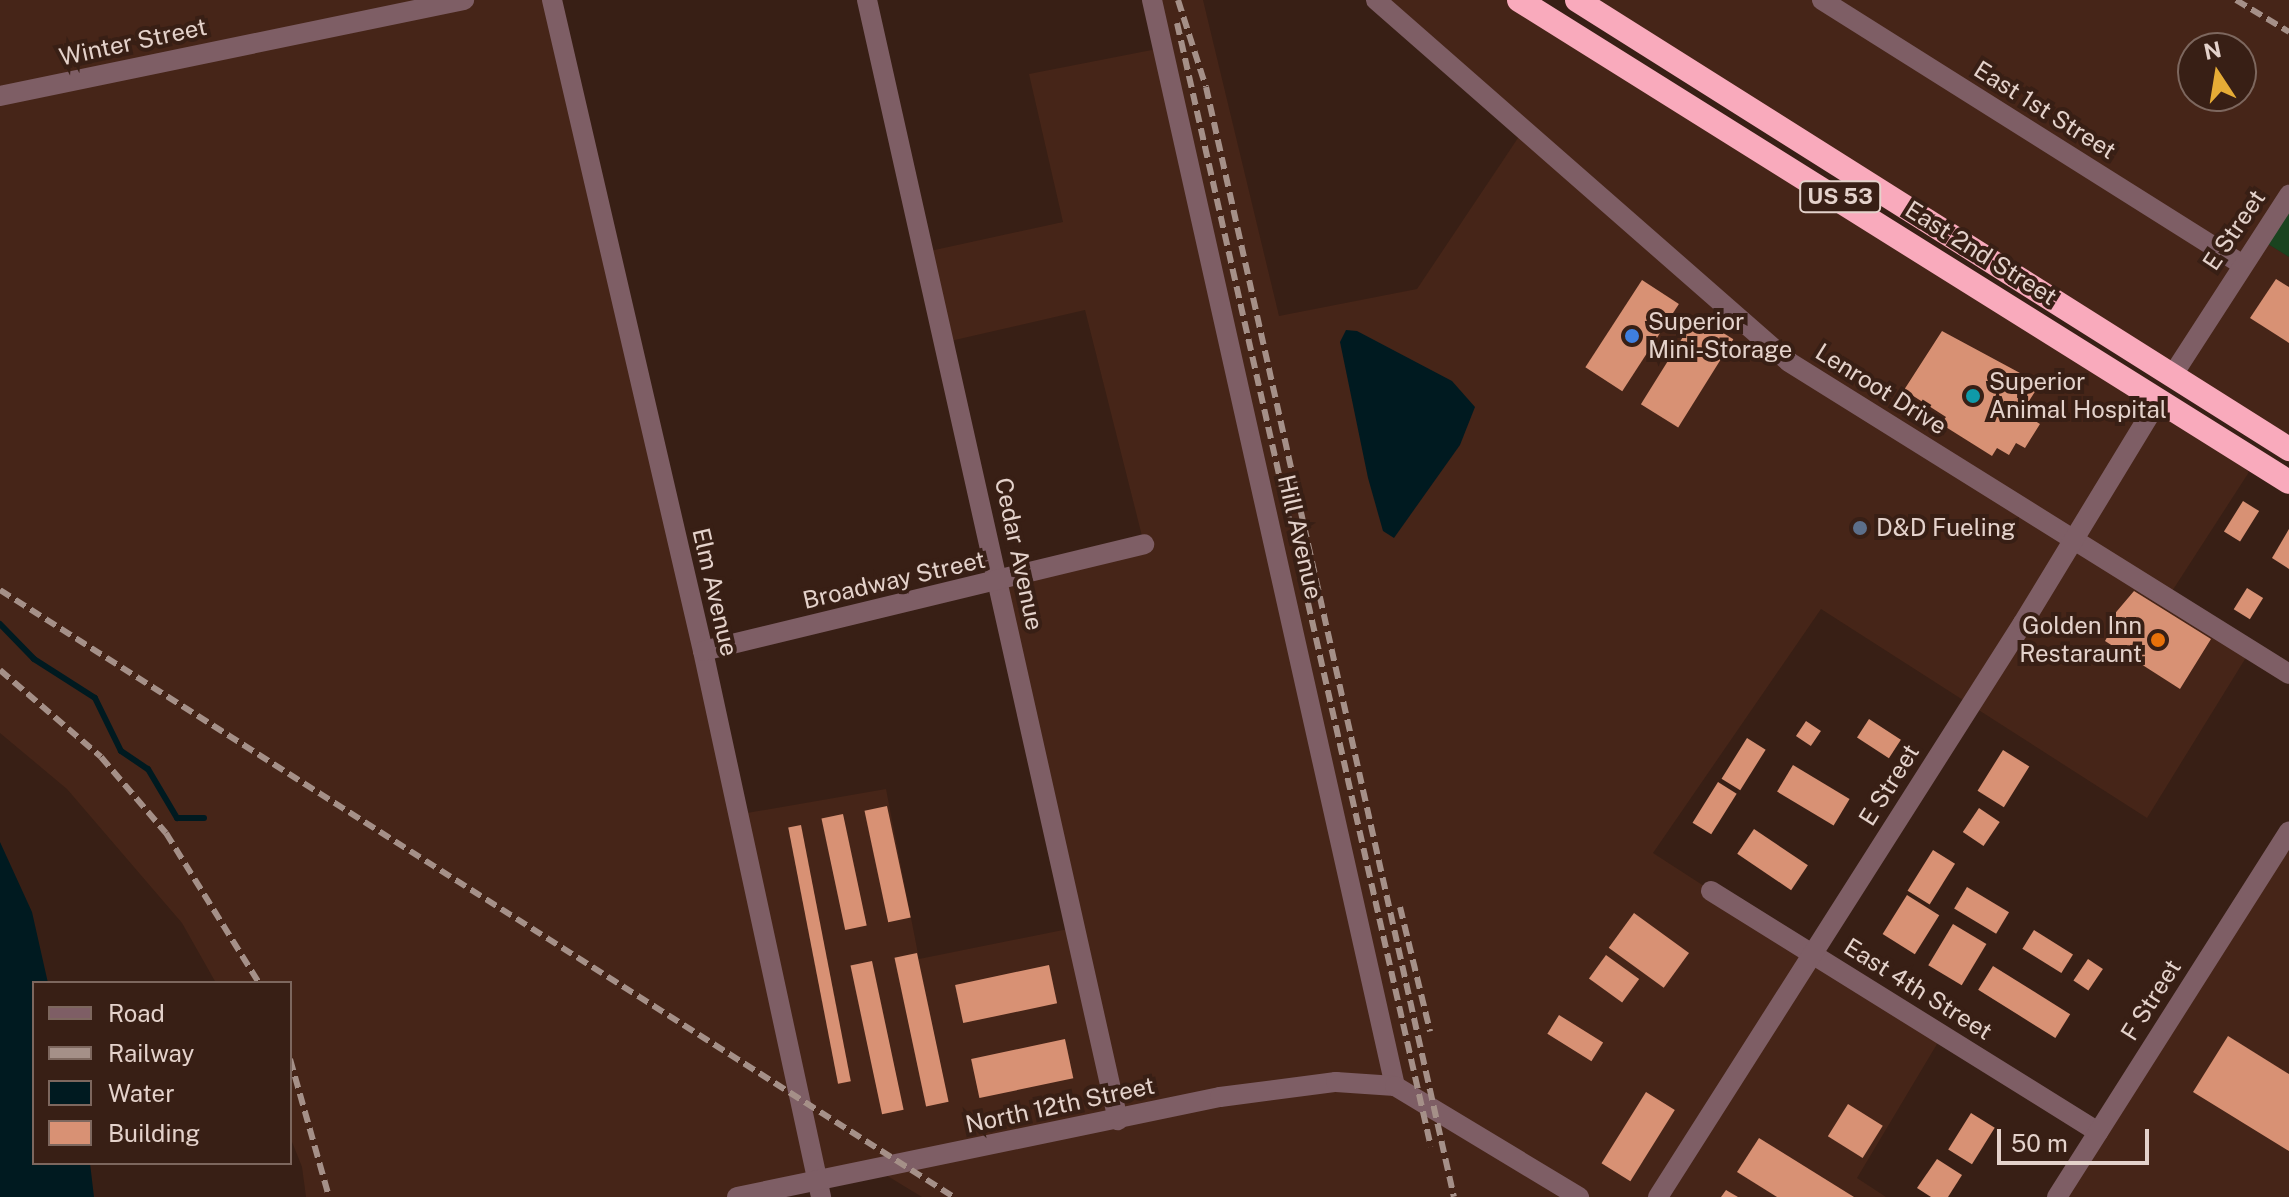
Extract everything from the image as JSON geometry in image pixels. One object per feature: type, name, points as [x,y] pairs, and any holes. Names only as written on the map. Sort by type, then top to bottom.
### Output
[{"type":"highway","name":"East 2nd Street","points":[[1519,0],[2289,482]]},
{"type":"highway","name":"East 2nd Street","points":[[1577,0],[2289,449]]},
{"type":"street","name":"Winter Street","points":[[0,96],[464,0]]},
{"type":"street","name":"Elm Avenue","points":[[552,0],[703,651],[819,1189]]},
{"type":"street","name":"Cedar Avenue","points":[[867,0],[1118,1120]]},
{"type":"street","name":"Hill Avenue","points":[[1152,0],[1395,1086]]},
{"type":"street","name":"Lenroot Drive","points":[[1376,0],[1789,362],[2289,674]]},
{"type":"street","name":"East 1st Street","points":[[1822,0],[2242,264]]},
{"type":"street","name":"E Street","points":[[2172,376],[2289,195]]},
{"type":"street","name":"E Street","points":[[1658,1197],[2159,399]]},
{"type":"street","name":"Broadway Street","points":[[703,651],[999,582],[1144,544]]},
{"type":"street","name":"F Street","points":[[2057,1197],[2289,831]]},
{"type":"street","name":"East 4th Street","points":[[1711,891],[2098,1132]]},
{"type":"street","name":"North 12th Street","points":[[737,1197],[819,1189],[1118,1120],[1303,1084],[1395,1086]]},
{"type":"street","points":[[1395,1086],[1579,1197]]},
{"type":"shaded area","points":[[0,0],[552,0],[747,813],[886,789],[919,959],[1073,928],[999,582],[1144,544],[1085,310],[946,342],[930,251],[1063,222],[1029,74],[1162,48],[1152,0],[1203,0],[1279,316],[1417,289],[1522,132],[1376,0],[1519,0],[2159,399],[2249,472],[2167,599],[2250,651],[2147,818],[1821,609],[1653,853],[1940,1039],[1857,1178],[1886,1197],[922,1197],[876,1169],[737,1197],[306,1197],[302,1167],[292,1142],[292,981],[215,981],[182,923],[67,789],[0,733]]},
{"type":"shaded area","points":[[1577,0],[2289,0],[2289,191],[2268,244],[2289,257],[2289,449]]},
{"type":"shaded area","points":[[2289,840],[2289,1197],[2064,1197]]},
{"type":"green space","points":[[2289,213],[2289,257],[2268,244]]},
{"type":"water","points":[[1346,330],[1357,331],[1452,381],[1475,407],[1460,445],[1394,538],[1383,531],[1368,478],[1340,342]]},
{"type":"water","points":[[0,842],[32,912],[48,981],[32,981],[32,1165],[90,1165],[94,1197],[0,1197]]},
{"type":"building","points":[[2276,279],[2289,287],[2289,343],[2250,318]]},
{"type":"building","points":[[1642,280],[1679,304],[1622,391],[1585,367]]},
{"type":"building","points":[[1696,316],[1733,339],[1678,428],[1641,404]]},
{"type":"building","name":"Superior Animal Hospital","points":[[1942,331],[2033,380],[2038,387],[2029,401],[2039,407],[2032,419],[2040,424],[2025,448],[2016,443],[2009,455],[1997,448],[1992,456],[1941,424],[1946,417],[1904,390]]},
{"type":"building","points":[[2243,501],[2259,511],[2240,542],[2224,532]]},
{"type":"building","points":[[2289,529],[2289,569],[2272,558]]},
{"type":"building","points":[[2247,588],[2263,598],[2250,619],[2234,609]]},
{"type":"building","name":"Golden Inn Restaraunt","points":[[2134,591],[2211,639],[2180,689],[2105,641],[2112,628],[2106,624]]},
{"type":"building","points":[[1869,719],[1901,740],[1889,758],[1857,737]]},
{"type":"building","points":[[1806,721],[1821,731],[1811,746],[1796,736]]},
{"type":"building","points":[[1747,738],[1766,750],[1740,790],[1722,779]]},
{"type":"building","points":[[2003,750],[2029,766],[2004,807],[1978,791]]},
{"type":"building","points":[[1793,765],[1850,799],[1834,826],[1777,792]]},
{"type":"building","points":[[1718,782],[1737,794],[1711,834],[1693,823]]},
{"type":"building","points":[[887,806],[911,918],[888,922],[865,811]]},
{"type":"building","points":[[1979,808],[2000,822],[1984,846],[1963,832]]},
{"type":"building","points":[[843,814],[867,926],[845,930],[821,819]]},
{"type":"building","points":[[801,825],[851,1081],[838,1084],[788,827]]},
{"type":"building","points":[[1754,829],[1808,865],[1791,890],[1737,854]]},
{"type":"building","points":[[1933,850],[1955,864],[1930,904],[1908,891]]},
{"type":"building","points":[[1967,887],[2009,912],[1996,934],[1954,908]]},
{"type":"building","points":[[1907,895],[1939,915],[1915,954],[1883,934]]},
{"type":"building","points":[[1634,913],[1689,953],[1664,988],[1609,948]]},
{"type":"building","points":[[1953,924],[1986,944],[1962,985],[1928,965]]},
{"type":"building","points":[[2034,930],[2073,954],[2061,973],[2022,949]]},
{"type":"building","points":[[917,953],[949,1102],[926,1106],[895,958]]},
{"type":"building","points":[[1606,955],[1639,979],[1622,1003],[1589,978]]},
{"type":"building","points":[[2088,959],[2103,969],[2088,991],[2073,981]]},
{"type":"building","points":[[872,961],[904,1110],[882,1114],[850,966]]},
{"type":"building","points":[[1049,965],[1057,1003],[963,1023],[955,985]]},
{"type":"building","points":[[1993,966],[2070,1014],[2055,1038],[1978,990]]},
{"type":"building","points":[[1559,1015],[1603,1043],[1591,1061],[1547,1034]]},
{"type":"building","points":[[2228,1036],[2289,1074],[2289,1151],[2193,1092]]},
{"type":"building","points":[[1065,1039],[1073,1078],[979,1098],[971,1059]]},
{"type":"building","points":[[1646,1092],[1675,1110],[1630,1181],[1601,1163]]},
{"type":"building","points":[[1848,1104],[1883,1126],[1863,1158],[1828,1136]]},
{"type":"building","points":[[1971,1113],[1995,1128],[1972,1164],[1948,1149]]},
{"type":"building","points":[[1759,1138],[1854,1197],[1777,1197],[1737,1172]]},
{"type":"building","points":[[1937,1159],[1962,1175],[1948,1197],[1931,1197],[1917,1188]]},
{"type":"building","points":[[1726,1190],[1738,1197],[1721,1197]]},
{"type":"waterway","points":[[0,624],[34,659],[95,698],[121,751],[148,769],[177,818],[204,818]]},
{"type":"railway","points":[[1178,0],[1206,87],[1454,1197]]},
{"type":"railway","points":[[2236,0],[2289,32]]},
{"type":"railway","points":[[1177,23],[1431,1147]]},
{"type":"railway","points":[[0,590],[954,1197]]},
{"type":"railway","points":[[0,670],[101,757],[166,833],[258,981]]},
{"type":"railway","points":[[1400,907],[1430,1031]]},
{"type":"railway","points":[[292,1066],[329,1197]]},
{"type":"place","name":"Superior Mini-Storage","points":[[1632,336]]},
{"type":"place","name":"Superior Animal Hospital","points":[[1973,396]]},
{"type":"place","name":"D&D Fueling","points":[[1860,528]]},
{"type":"place","name":"Golden Inn Restaraunt","points":[[2158,640]]}]
